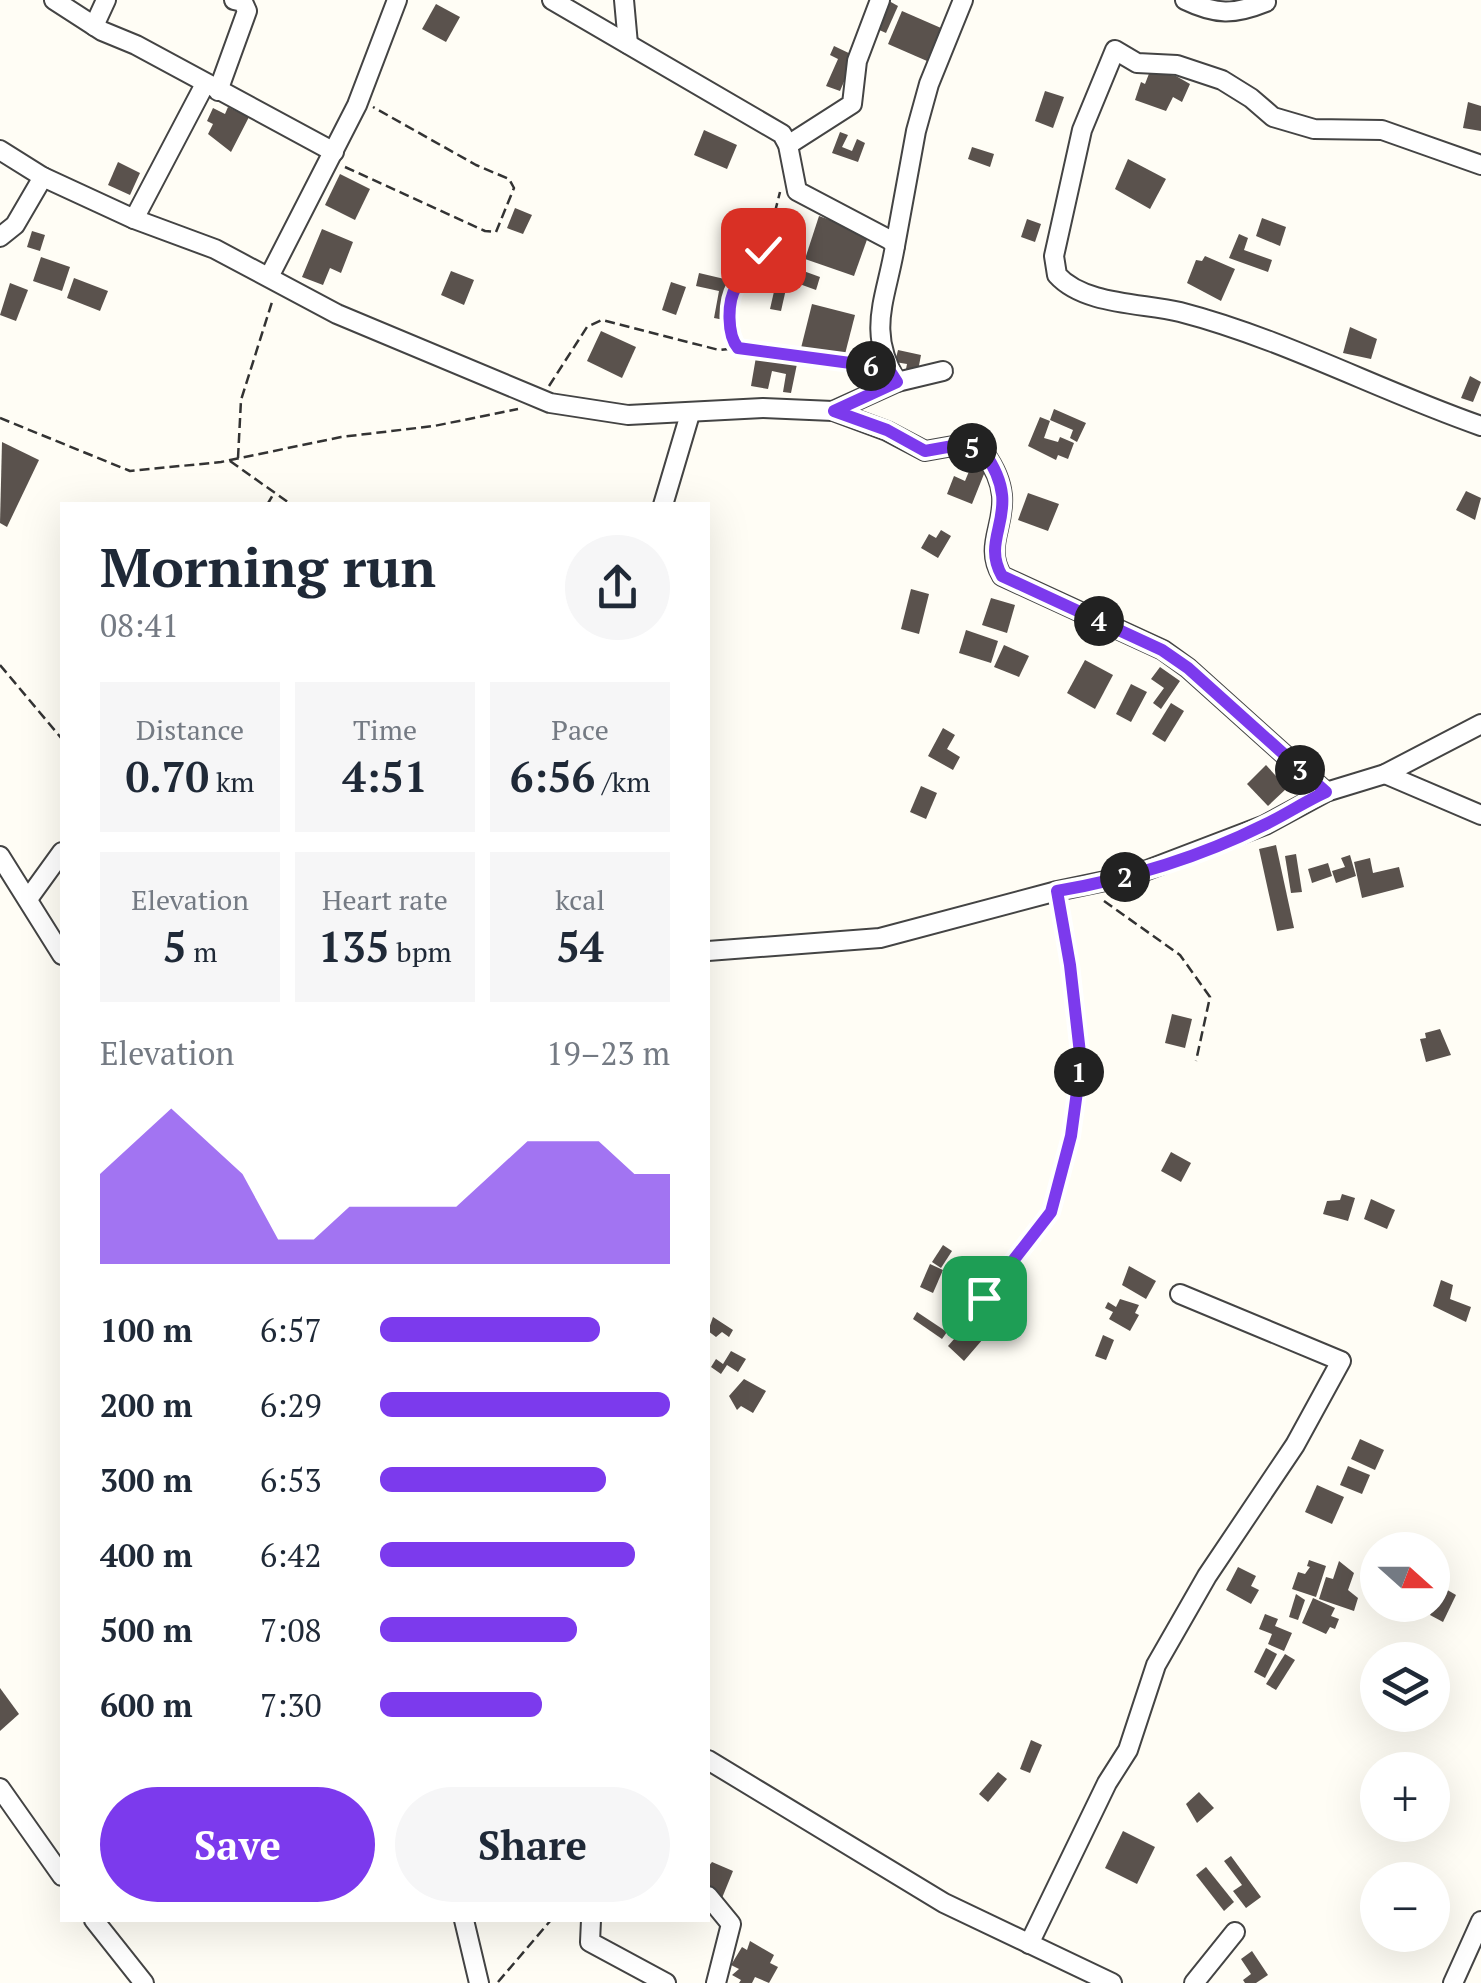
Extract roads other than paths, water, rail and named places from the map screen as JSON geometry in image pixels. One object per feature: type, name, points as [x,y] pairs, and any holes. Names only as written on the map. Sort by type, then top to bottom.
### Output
[{"type":"street","points":[[54,0],[94,26],[136,44],[332,156]]},
{"type":"street","points":[[94,26],[106,0]]},
{"type":"street","points":[[134,219],[211,88],[248,10],[243,2],[234,0]]},
{"type":"street","points":[[276,279],[359,100],[397,0]]},
{"type":"street","points":[[624,0],[628,44]]},
{"type":"street","points":[[788,145],[852,104],[857,62],[880,0]]},
{"type":"street","points":[[893,375],[879,339],[878,319],[916,131],[929,84],[963,0]]},
{"type":"street","points":[[1184,0],[1218,14],[1239,13],[1266,2]]},
{"type":"street","points":[[565,3],[777,130],[788,145],[797,192],[884,236],[894,246]]},
{"type":"street","points":[[1481,165],[1382,130],[1325,130],[1272,118],[1222,80],[1177,64],[1137,63],[1114,50],[1082,130],[1054,256],[1057,275],[1073,287],[1180,312],[1279,344],[1390,393],[1481,426]]},
{"type":"street","points":[[0,150],[43,177],[134,219],[215,248],[337,314],[545,401],[628,415],[763,408],[834,411],[887,430],[925,451],[953,446],[984,452],[1004,489],[1004,518],[993,550],[1002,576],[1162,650],[1188,668],[1326,792]]},
{"type":"street","points":[[0,237],[15,225],[43,177]]},
{"type":"street","points":[[834,411],[893,375],[943,371]]},
{"type":"street","points":[[663,502],[690,414]]},
{"type":"street","points":[[710,951],[880,938],[1057,891],[1134,875],[1265,825],[1326,792],[1385,774],[1481,724]]},
{"type":"street","points":[[1385,774],[1481,815]]},
{"type":"street","points":[[28,898],[60,855]]},
{"type":"street","points":[[0,856],[60,952]]},
{"type":"street","points":[[1030,1944],[1107,1783],[1128,1750],[1156,1665],[1207,1576],[1296,1445],[1341,1361],[1180,1294]]},
{"type":"street","points":[[710,1761],[944,1903],[1112,1983]]},
{"type":"street","points":[[0,1788],[60,1873]]},
{"type":"street","points":[[710,1898],[731,1924],[716,1983]]},
{"type":"street","points":[[1453,1983],[1481,1920]]},
{"type":"street","points":[[96,1922],[144,1983]]},
{"type":"street","points":[[464,1922],[479,1983]]},
{"type":"street","points":[[591,1922],[590,1942],[666,1983]]},
{"type":"street","points":[[1194,1983],[1236,1932]]}]
